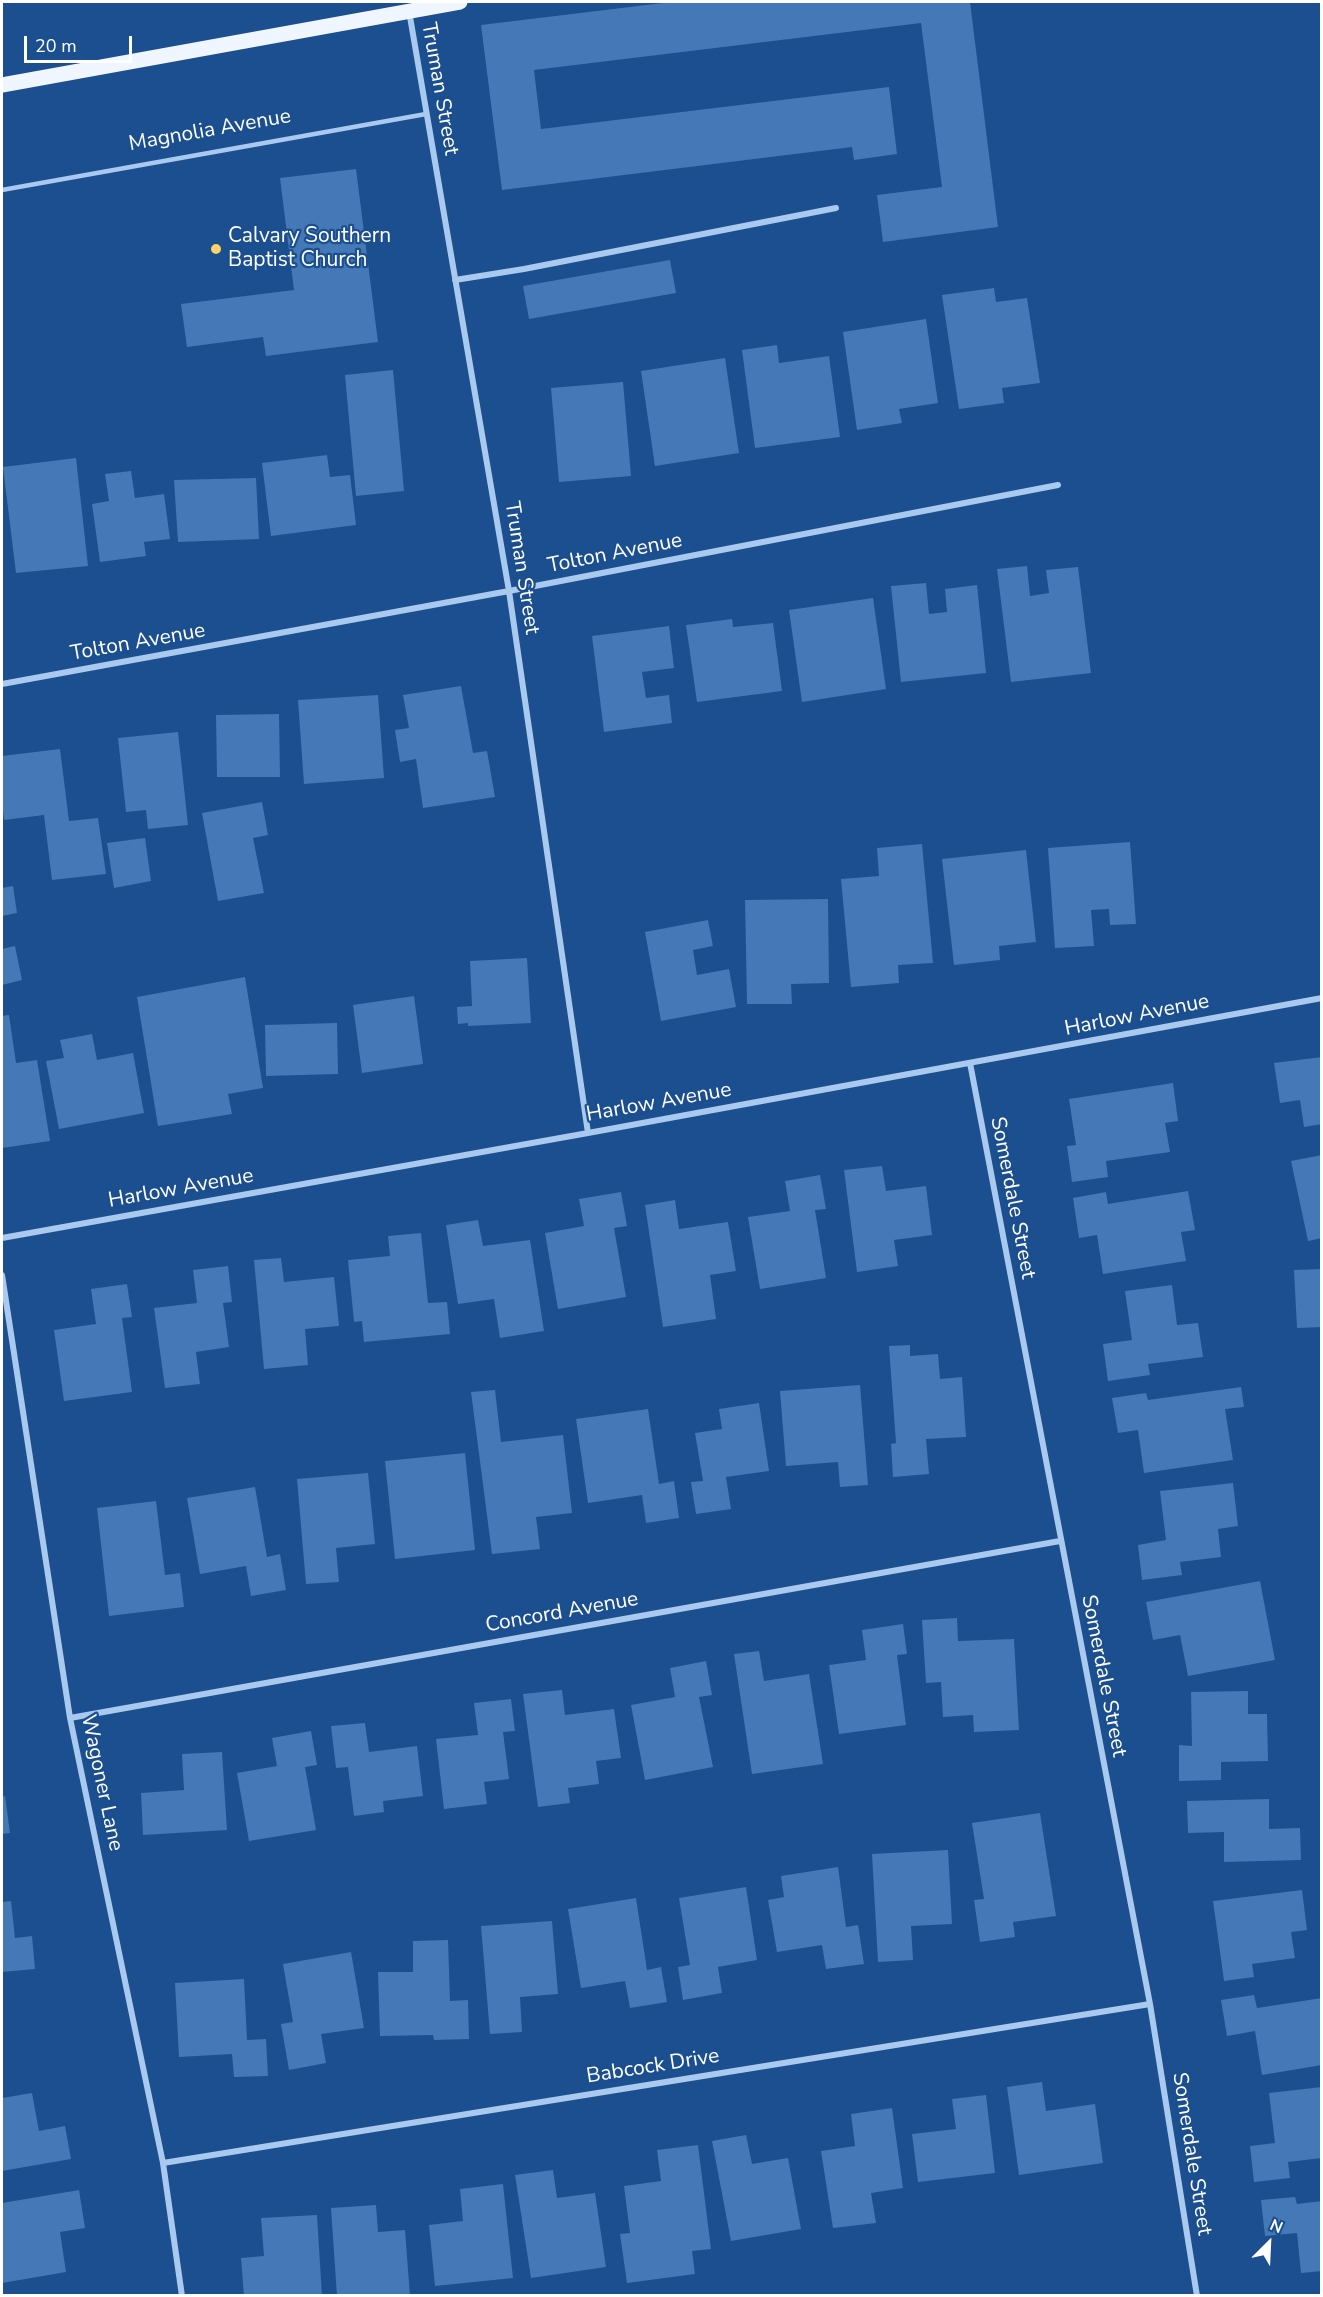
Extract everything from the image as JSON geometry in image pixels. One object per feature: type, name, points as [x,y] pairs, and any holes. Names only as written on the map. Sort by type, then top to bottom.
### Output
[{"type":"main road","points":[[2,85],[460,2]]},
{"type":"street","name":"Truman Street","points":[[409,11],[509,591],[588,1133]]},
{"type":"street","points":[[455,280],[524,269],[836,208]]},
{"type":"street","name":"Tolton Avenue","points":[[2,684],[509,591],[1058,485]]},
{"type":"street","name":"Harlow Avenue","points":[[2,1238],[1322,998]]},
{"type":"street","name":"Somerdale Street","points":[[970,1063],[1150,2004],[1197,2295]]},
{"type":"street","name":"Wagoner Lane","points":[[2,1275],[70,1718],[163,2163],[182,2295]]},
{"type":"street","name":"Concord Avenue","points":[[70,1718],[1060,1541]]},
{"type":"street","name":"Babcock Drive","points":[[163,2163],[1150,2004]]},
{"type":"lane","name":"Magnolia Avenue","points":[[2,190],[426,114]]},
{"type":"building","points":[[671,2],[970,2],[998,227],[883,242],[877,195],[942,187],[921,23],[534,70],[541,129],[889,87],[897,154],[854,160],[852,147],[502,190],[481,25]]},
{"type":"building","points":[[356,169],[378,342],[266,356],[263,337],[187,347],[181,304],[294,290],[280,178]]},
{"type":"building","points":[[670,260],[676,293],[529,319],[523,286]]},
{"type":"building","points":[[994,288],[996,302],[1027,298],[1040,383],[1002,388],[1004,403],[959,409],[942,295]]},
{"type":"building","points":[[926,319],[938,403],[899,409],[902,423],[857,430],[843,332]]},
{"type":"building","points":[[777,345],[779,363],[829,356],[840,437],[755,448],[742,350]]},
{"type":"building","points":[[725,358],[739,453],[655,466],[641,371]]},
{"type":"building","points":[[393,370],[404,491],[356,496],[345,375]]},
{"type":"building","points":[[623,382],[631,476],[559,482],[551,388]]},
{"type":"building","points":[[327,455],[330,477],[350,475],[356,525],[271,536],[262,463]]},
{"type":"building","points":[[76,458],[88,566],[16,573],[3,467]]},
{"type":"building","points":[[131,471],[135,498],[164,494],[170,539],[144,542],[146,556],[100,562],[92,504],[109,501],[105,474]]},
{"type":"building","points":[[256,478],[259,539],[178,542],[174,480]]},
{"type":"building","points":[[1027,566],[1030,596],[1049,593],[1046,570],[1078,567],[1091,673],[1011,682],[997,569]]},
{"type":"building","points":[[926,583],[929,614],[947,612],[945,589],[977,585],[986,673],[901,682],[891,586]]},
{"type":"building","points":[[873,598],[886,689],[802,702],[789,610]]},
{"type":"building","points":[[732,619],[733,627],[773,623],[782,691],[697,702],[686,625]]},
{"type":"building","points":[[669,626],[674,668],[642,672],[646,698],[669,695],[672,723],[604,732],[592,636]]},
{"type":"building","points":[[461,686],[473,753],[487,751],[495,797],[423,808],[416,759],[400,762],[395,730],[409,728],[403,695]]},
{"type":"building","points":[[378,695],[384,778],[304,784],[298,700]]},
{"type":"building","points":[[279,714],[280,777],[217,777],[216,715]]},
{"type":"building","points":[[178,732],[188,825],[148,829],[146,810],[126,812],[118,738]]},
{"type":"building","points":[[60,749],[69,821],[98,818],[106,874],[52,880],[44,815],[4,820],[2,756]]},
{"type":"building","points":[[262,802],[268,835],[253,838],[264,893],[218,901],[202,813]]},
{"type":"building","points":[[145,838],[151,881],[114,888],[107,843]]},
{"type":"building","points":[[1130,842],[1136,924],[1110,925],[1109,909],[1091,910],[1094,946],[1055,948],[1048,848]]},
{"type":"building","points":[[922,844],[933,963],[898,965],[899,983],[851,987],[841,879],[879,876],[877,848]]},
{"type":"building","points":[[1026,850],[1036,942],[999,946],[1000,960],[954,965],[942,859]]},
{"type":"building","points":[[13,886],[17,913],[2,916],[2,888]]},
{"type":"building","points":[[828,899],[829,983],[791,984],[792,1004],[747,1004],[745,900]]},
{"type":"building","points":[[708,920],[713,946],[693,950],[697,975],[729,969],[736,1007],[661,1021],[645,932]]},
{"type":"building","points":[[15,946],[22,980],[2,985],[2,949]]},
{"type":"building","points":[[527,958],[531,1023],[468,1026],[468,1023],[458,1024],[457,1007],[472,1006],[470,961]]},
{"type":"building","points":[[245,977],[263,1088],[228,1094],[232,1114],[158,1126],[137,997]]},
{"type":"building","points":[[414,996],[423,1064],[362,1073],[353,1005]]},
{"type":"building","points":[[9,1015],[16,1063],[37,1060],[50,1141],[2,1148],[2,1016]]},
{"type":"building","points":[[337,1023],[338,1074],[266,1076],[265,1025]]},
{"type":"building","points":[[92,1034],[97,1060],[133,1053],[144,1113],[59,1129],[46,1061],[64,1058],[60,1040]]},
{"type":"building","points":[[1322,1057],[1322,1124],[1304,1127],[1300,1100],[1280,1103],[1274,1063]]},
{"type":"building","points":[[1173,1083],[1178,1121],[1165,1123],[1170,1152],[1106,1161],[1108,1177],[1072,1182],[1067,1146],[1076,1145],[1069,1099]]},
{"type":"building","points":[[1322,1155],[1322,1238],[1308,1241],[1291,1161]]},
{"type":"building","points":[[882,1166],[886,1191],[926,1186],[932,1235],[894,1240],[898,1266],[857,1272],[844,1170]]},
{"type":"building","points":[[820,1175],[826,1209],[815,1210],[826,1278],[760,1289],[748,1217],[790,1211],[785,1181]]},
{"type":"building","points":[[1188,1191],[1195,1230],[1181,1232],[1186,1261],[1103,1274],[1097,1235],[1079,1238],[1073,1198],[1106,1192],[1108,1204]]},
{"type":"building","points":[[621,1192],[627,1226],[614,1228],[626,1297],[558,1309],[545,1233],[584,1226],[579,1199]]},
{"type":"building","points":[[675,1200],[679,1229],[728,1222],[736,1271],[710,1275],[716,1319],[663,1327],[645,1205]]},
{"type":"building","points":[[478,1220],[483,1246],[530,1240],[544,1331],[500,1338],[494,1299],[458,1304],[446,1225]]},
{"type":"building","points":[[421,1233],[428,1303],[447,1302],[450,1334],[364,1342],[362,1321],[354,1322],[348,1260],[390,1256],[388,1236]]},
{"type":"building","points":[[281,1258],[284,1282],[334,1277],[339,1326],[305,1329],[308,1365],[264,1369],[254,1260]]},
{"type":"building","points":[[228,1266],[232,1302],[223,1303],[229,1347],[196,1352],[200,1384],[165,1388],[154,1308],[197,1303],[193,1270]]},
{"type":"building","points":[[1322,1269],[1322,1327],[1297,1328],[1294,1270]]},
{"type":"building","points":[[127,1284],[132,1317],[122,1318],[132,1392],[64,1401],[54,1330],[96,1324],[91,1289]]},
{"type":"building","points":[[1172,1285],[1177,1325],[1198,1323],[1203,1357],[1148,1364],[1150,1375],[1108,1381],[1103,1344],[1132,1340],[1125,1291]]},
{"type":"building","points":[[910,1345],[910,1356],[938,1354],[940,1379],[962,1377],[966,1437],[926,1439],[929,1474],[893,1477],[891,1444],[896,1443],[889,1346]]},
{"type":"building","points":[[860,1385],[868,1485],[840,1487],[838,1462],[786,1466],[780,1391]]},
{"type":"building","points":[[1241,1387],[1244,1407],[1225,1409],[1233,1460],[1144,1473],[1138,1430],[1118,1433],[1112,1398],[1146,1393],[1148,1400]]},
{"type":"building","points":[[495,1390],[501,1442],[563,1435],[572,1513],[536,1517],[540,1549],[492,1554],[471,1392]]},
{"type":"building","points":[[759,1403],[769,1471],[726,1477],[731,1509],[696,1514],[691,1482],[703,1481],[695,1433],[722,1429],[719,1409]]},
{"type":"building","points":[[648,1409],[659,1484],[674,1481],[679,1518],[646,1523],[642,1495],[588,1503],[576,1419]]},
{"type":"building","points":[[465,1453],[475,1550],[395,1559],[385,1461]]},
{"type":"building","points":[[368,1473],[375,1544],[336,1548],[339,1582],[306,1584],[297,1479]]},
{"type":"building","points":[[1233,1483],[1238,1526],[1218,1529],[1221,1557],[1180,1562],[1182,1575],[1142,1580],[1138,1545],[1166,1540],[1160,1491]]},
{"type":"building","points":[[255,1487],[267,1557],[280,1554],[286,1590],[251,1596],[246,1566],[200,1574],[187,1498]]},
{"type":"building","points":[[156,1501],[165,1575],[180,1573],[184,1607],[109,1616],[97,1508]]},
{"type":"building","points":[[1260,1581],[1275,1660],[1188,1676],[1180,1635],[1153,1640],[1146,1602]]},
{"type":"building","points":[[957,1618],[958,1641],[1014,1639],[1019,1730],[974,1732],[973,1715],[943,1717],[941,1682],[926,1683],[922,1620]]},
{"type":"building","points":[[903,1624],[907,1654],[897,1655],[906,1725],[839,1734],[829,1665],[866,1660],[862,1630]]},
{"type":"building","points":[[759,1651],[764,1681],[809,1674],[823,1764],[752,1774],[734,1654]]},
{"type":"building","points":[[706,1661],[712,1695],[699,1697],[713,1767],[645,1780],[631,1705],[675,1697],[670,1668]]},
{"type":"building","points":[[562,1690],[565,1715],[614,1709],[621,1758],[596,1761],[599,1784],[568,1788],[570,1803],[538,1807],[523,1694]]},
{"type":"building","points":[[1248,1691],[1248,1714],[1267,1714],[1268,1761],[1221,1762],[1221,1780],[1179,1781],[1179,1745],[1192,1746],[1191,1692]]},
{"type":"building","points":[[511,1699],[515,1731],[503,1732],[509,1779],[484,1782],[487,1804],[444,1809],[436,1739],[478,1735],[474,1703]]},
{"type":"building","points":[[365,1723],[369,1752],[417,1746],[423,1796],[383,1801],[384,1812],[354,1816],[348,1767],[336,1768],[331,1726]]},
{"type":"building","points":[[311,1731],[317,1765],[305,1767],[316,1830],[249,1841],[237,1773],[277,1766],[272,1738]]},
{"type":"building","points":[[222,1752],[227,1830],[143,1835],[141,1793],[184,1790],[182,1754]]},
{"type":"building","points":[[5,1796],[10,1833],[2,1834],[2,1797]]},
{"type":"building","points":[[1269,1799],[1269,1829],[1300,1828],[1301,1860],[1224,1862],[1224,1832],[1188,1833],[1187,1801]]},
{"type":"building","points":[[1040,1813],[1056,1916],[1013,1922],[1015,1937],[980,1942],[974,1900],[984,1899],[972,1823]]},
{"type":"building","points":[[948,1850],[952,1924],[911,1926],[913,1960],[878,1962],[872,1854]]},
{"type":"building","points":[[838,1867],[846,1927],[858,1925],[864,1964],[826,1969],[822,1945],[777,1952],[768,1900],[784,1897],[781,1876]]},
{"type":"building","points":[[746,1887],[757,1960],[718,1967],[722,1993],[683,2000],[678,1967],[690,1965],[679,1898]]},
{"type":"building","points":[[1302,1890],[1307,1930],[1291,1932],[1295,1958],[1252,1964],[1254,1977],[1224,1981],[1213,1901]]},
{"type":"building","points":[[636,1898],[647,1970],[661,1967],[667,2002],[630,2008],[625,1981],[581,1988],[568,1909]]},
{"type":"building","points":[[11,1901],[15,1938],[32,1936],[35,1969],[2,1972],[2,1902]]},
{"type":"building","points":[[552,1921],[558,1994],[520,1997],[522,2032],[490,2034],[481,1926]]},
{"type":"building","points":[[448,1940],[450,2001],[468,2000],[469,2039],[434,2040],[433,2035],[380,2036],[378,1972],[413,1972],[413,1941]]},
{"type":"building","points":[[351,1952],[364,2028],[321,2034],[326,2063],[289,2070],[281,2024],[293,2022],[283,1964]]},
{"type":"building","points":[[244,1979],[247,2040],[266,2039],[268,2076],[234,2077],[232,2054],[179,2057],[175,1983]]},
{"type":"building","points":[[1254,1995],[1257,2008],[1322,1998],[1322,2065],[1262,2075],[1255,2031],[1227,2036],[1221,2000]]},
{"type":"building","points":[[1042,2082],[1046,2111],[1095,2104],[1103,2163],[1019,2175],[1007,2087]]},
{"type":"building","points":[[1322,2087],[1322,2158],[1288,2162],[1290,2178],[1254,2182],[1250,2146],[1275,2143],[1269,2093]]},
{"type":"building","points":[[32,2093],[39,2131],[65,2126],[71,2159],[2,2171],[2,2098]]},
{"type":"building","points":[[986,2095],[995,2173],[918,2182],[912,2134],[956,2129],[952,2099]]},
{"type":"building","points":[[892,2108],[903,2188],[871,2193],[876,2223],[833,2228],[821,2151],[855,2146],[851,2114]]},
{"type":"building","points":[[746,2135],[752,2164],[788,2158],[801,2229],[731,2241],[712,2141]]},
{"type":"building","points":[[698,2145],[711,2249],[692,2251],[695,2274],[627,2283],[620,2234],[630,2233],[624,2186],[661,2181],[657,2150]]},
{"type":"building","points":[[553,2170],[557,2198],[595,2193],[606,2267],[531,2278],[515,2175]]},
{"type":"building","points":[[503,2184],[513,2278],[435,2286],[429,2225],[463,2221],[460,2189]]},
{"type":"building","points":[[79,2190],[85,2228],[60,2232],[66,2272],[2,2283],[2,2203]]},
{"type":"building","points":[[1295,2197],[1297,2204],[1322,2201],[1322,2271],[1301,2273],[1297,2233],[1265,2236],[1261,2200]]},
{"type":"building","points":[[376,2205],[378,2232],[405,2230],[410,2296],[337,2296],[331,2208]]},
{"type":"building","points":[[317,2215],[322,2296],[244,2296],[241,2258],[264,2256],[261,2218]]},
{"type":"place","name":"Calvary Southern Baptist Church","points":[[216,249]]}]
